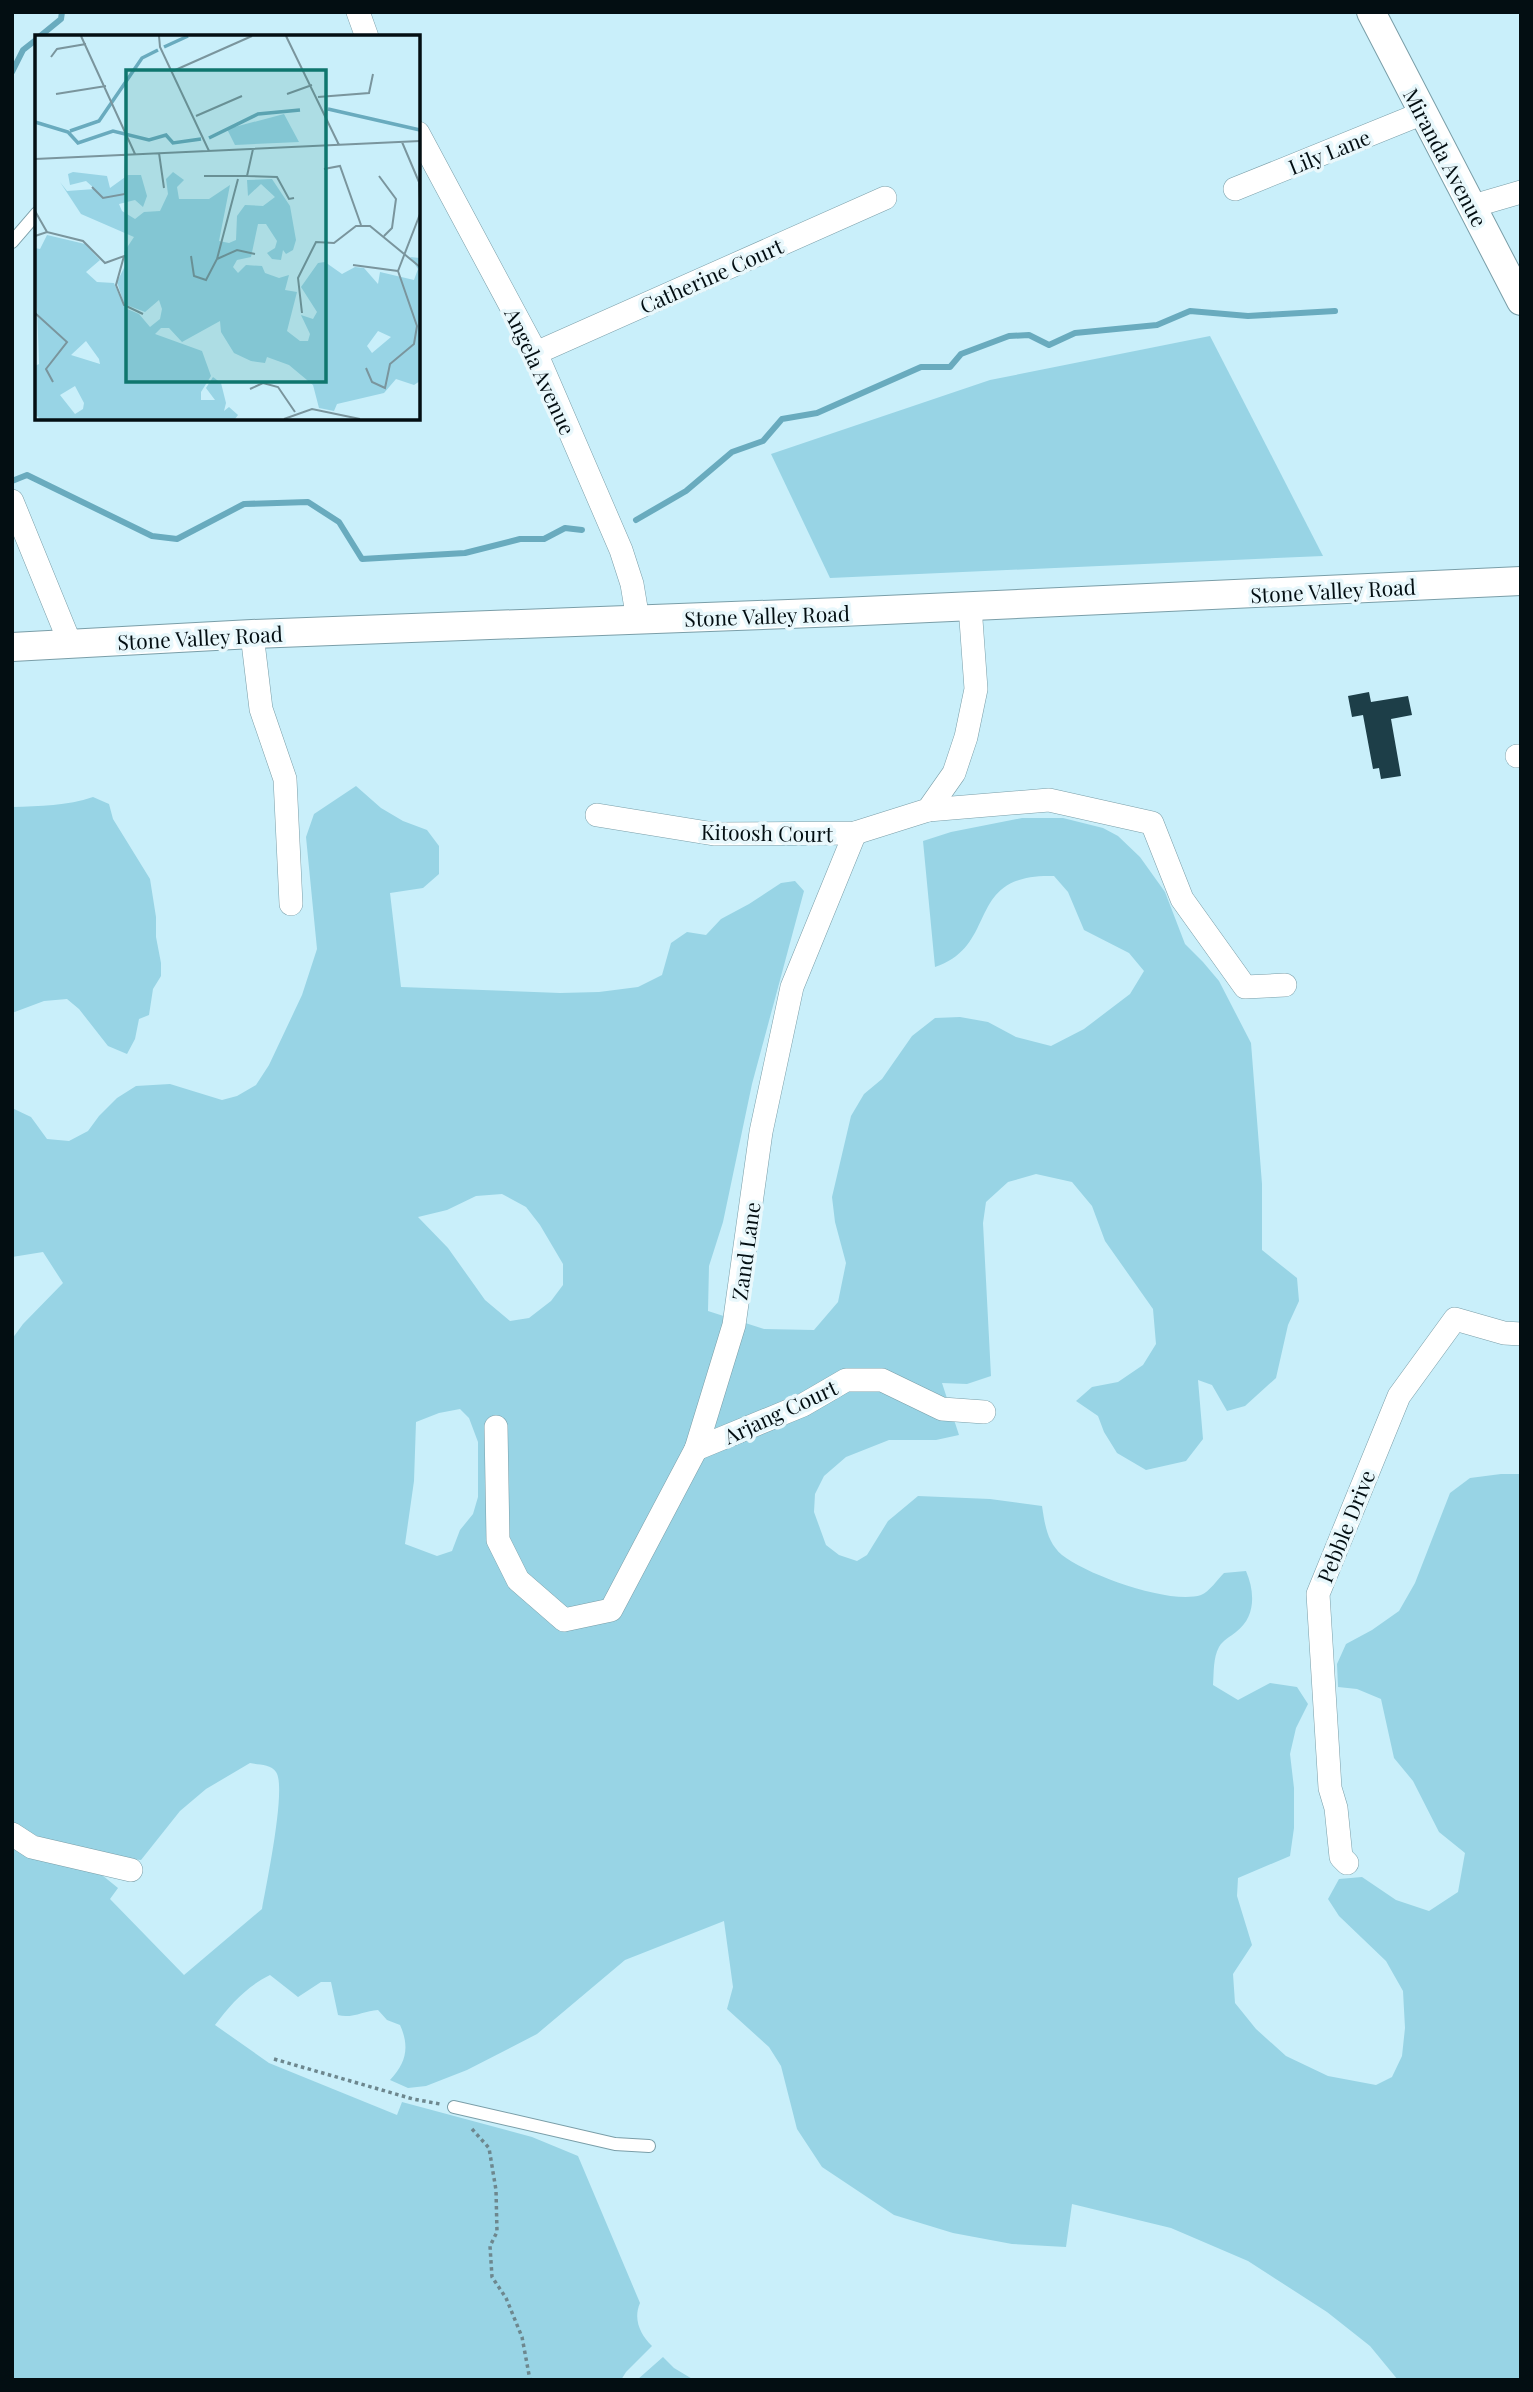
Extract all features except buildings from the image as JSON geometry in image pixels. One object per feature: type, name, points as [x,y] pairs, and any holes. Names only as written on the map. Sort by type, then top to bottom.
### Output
[{"type":"street","points":[[358,12],[366,35]]},
{"type":"street","name":"Miranda Avenue","points":[[1371,12],[1521,301]]},
{"type":"street","name":"Lily Lane","points":[[1235,188],[1423,113]]},
{"type":"street","name":"Angela Avenue","points":[[420,137],[536,353],[621,550],[632,583],[638,620]]},
{"type":"street","points":[[1472,206],[1521,192]]},
{"type":"street","name":"Catherine Court","points":[[536,353],[885,198]]},
{"type":"street","points":[[12,500],[70,643]]},
{"type":"street","name":"Stone Valley Road","points":[[12,647],[252,634],[638,620],[1521,581]]},
{"type":"street","points":[[928,810],[954,773],[966,737],[976,689],[971,606]]},
{"type":"street","points":[[252,634],[261,709],[285,779],[290,904]]},
{"type":"street","points":[[928,810],[1049,800],[1152,823],[1182,899],[1245,987],[1285,985]]},
{"type":"street","name":"Kitoosh Court","points":[[597,816],[714,834],[855,833],[928,810]]},
{"type":"street","name":"Zand Lane","points":[[496,1427],[498,1540],[518,1580],[564,1619],[611,1610],[696,1449],[734,1325],[761,1132],[792,987],[855,833]]},
{"type":"street","name":"Pebble Drive","points":[[1347,1863],[1341,1857],[1336,1808],[1330,1788],[1318,1594],[1399,1396],[1455,1318],[1504,1333],[1521,1334]]},
{"type":"street","name":"Arjang Court","points":[[696,1449],[803,1405],[846,1380],[882,1380],[942,1409],[984,1412]]},
{"type":"street","points":[[12,1834],[32,1847],[131,1870]]},
{"type":"lane","points":[[12,242],[35,215]]},
{"type":"lane","points":[[454,2107],[615,2144],[649,2146]]},
{"type":"path","points":[[274,2059],[413,2099],[454,2107],[489,2148],[496,2190],[497,2232],[490,2246],[492,2277],[506,2298],[522,2337],[530,2380]]},
{"type":"shaded area","points":[[1210,336],[1323,556],[830,578],[771,454],[990,380]]},
{"type":"shaded area","points":[[356,786],[381,808],[403,821],[427,830],[439,846],[439,874],[423,888],[390,893],[401,987],[560,993],[638,987],[662,975],[671,943],[687,932],[706,935],[721,919],[781,883],[795,881],[804,891],[752,1084],[723,1222],[709,1266],[708,1311],[764,1329],[814,1330],[838,1302],[846,1263],[835,1222],[832,1197],[851,1116],[864,1094],[882,1079],[912,1036],[935,1018],[960,1017],[988,1022],[1016,1037],[1051,1046],[1084,1029],[1130,994],[1144,971],[1129,953],[1084,930],[1068,892],[1054,876],[1025,878],[1006,886],[994,898],[969,943],[955,957],[935,967],[923,841],[951,832],[1022,818],[1063,818],[1103,828],[1118,836],[1140,857],[1165,892],[1185,944],[1219,981],[1251,1043],[1262,1184],[1262,1250],[1297,1278],[1299,1301],[1288,1325],[1276,1378],[1245,1406],[1227,1411],[1212,1385],[1198,1380],[1203,1439],[1186,1461],[1146,1470],[1117,1453],[1098,1416],[1076,1401],[1092,1387],[1118,1382],[1143,1365],[1156,1344],[1153,1309],[1105,1241],[1092,1206],[1072,1182],[1036,1174],[1008,1182],[986,1202],[983,1223],[991,1376],[967,1384],[942,1383],[959,1435],[936,1440],[889,1440],[846,1457],[824,1476],[815,1494],[814,1512],[826,1545],[839,1555],[857,1561],[867,1555],[888,1521],[918,1496],[990,1499],[1042,1506],[1050,1539],[1062,1555],[1109,1579],[1150,1592],[1187,1597],[1201,1595],[1224,1573],[1246,1571],[1252,1596],[1250,1612],[1243,1626],[1219,1647],[1213,1685],[1238,1700],[1270,1683],[1297,1687],[1308,1704],[1296,1728],[1290,1754],[1294,1788],[1294,1828],[1290,1856],[1238,1878],[1237,1896],[1252,1945],[1233,1974],[1235,2003],[1256,2029],[1286,2056],[1328,2076],[1376,2085],[1392,2077],[1402,2056],[1405,2028],[1403,1991],[1386,1961],[1339,1916],[1328,1899],[1339,1879],[1362,1877],[1396,1900],[1429,1911],[1458,1892],[1465,1853],[1439,1832],[1413,1781],[1394,1758],[1381,1699],[1357,1689],[1338,1687],[1337,1664],[1346,1644],[1399,1611],[1415,1583],[1450,1493],[1470,1478],[1521,1474],[1521,2380],[1398,2380],[1370,2346],[1327,2312],[1248,2261],[1171,2228],[1072,2204],[1066,2247],[1012,2244],[953,2233],[894,2215],[822,2167],[797,2129],[781,2066],[769,2047],[727,2009],[733,1987],[724,1921],[625,1960],[537,2034],[467,2070],[426,2086],[408,2088],[390,2080],[400,2067],[405,2054],[405,2040],[400,2025],[387,2020],[378,2010],[338,2015],[331,1982],[321,1982],[298,1997],[270,1975],[240,1997],[215,2025],[269,2063],[397,2115],[402,2102],[532,2137],[578,2156],[640,2303],[637,2315],[639,2326],[652,2346],[621,2380],[12,2380],[12,1844],[97,1871],[118,1888],[110,1899],[184,1975],[262,1909],[275,1838],[279,1781],[274,1769],[250,1763],[206,1789],[180,1811],[141,1860],[110,1856],[56,1843],[12,1822],[12,1339],[63,1283],[43,1252],[12,1257],[12,1108],[31,1117],[47,1139],[69,1141],[88,1131],[117,1098],[136,1086],[170,1084],[222,1100],[237,1096],[256,1085],[269,1065],[302,995],[317,949],[306,837],[314,814]],"holes":[[[502,1194],[526,1207],[563,1264],[563,1285],[551,1301],[529,1318],[510,1321],[485,1300],[448,1248],[418,1217],[447,1210],[476,1196]],[[460,1409],[469,1418],[478,1442],[478,1497],[473,1514],[460,1530],[452,1551],[437,1556],[405,1544],[414,1481],[416,1422],[439,1413]]]},
{"type":"shaded area","points":[[93,797],[109,804],[113,819],[150,879],[156,917],[161,976],[153,989],[149,1015],[139,1019],[135,1039],[127,1054],[108,1046],[79,1009],[67,999],[44,1001],[12,1013],[12,807],[63,804]]},
{"type":"shaded area","points":[[663,2357],[674,2368],[694,2380],[637,2380]]},
{"type":"waterway","points":[[41,35],[61,19],[62,12]]},
{"type":"waterway","points":[[12,72],[23,50],[35,41]]},
{"type":"waterway","points":[[636,520],[686,491],[732,452],[763,441],[782,419],[817,413],[921,367],[950,367],[961,354],[1009,336],[1029,335],[1049,345],[1075,333],[1157,325],[1190,311],[1248,316],[1335,311]]},
{"type":"waterway","points":[[12,481],[27,475],[152,536],[177,539],[244,504],[308,502],[339,522],[362,559],[465,553],[520,539],[544,539],[565,528],[582,530]]}]
